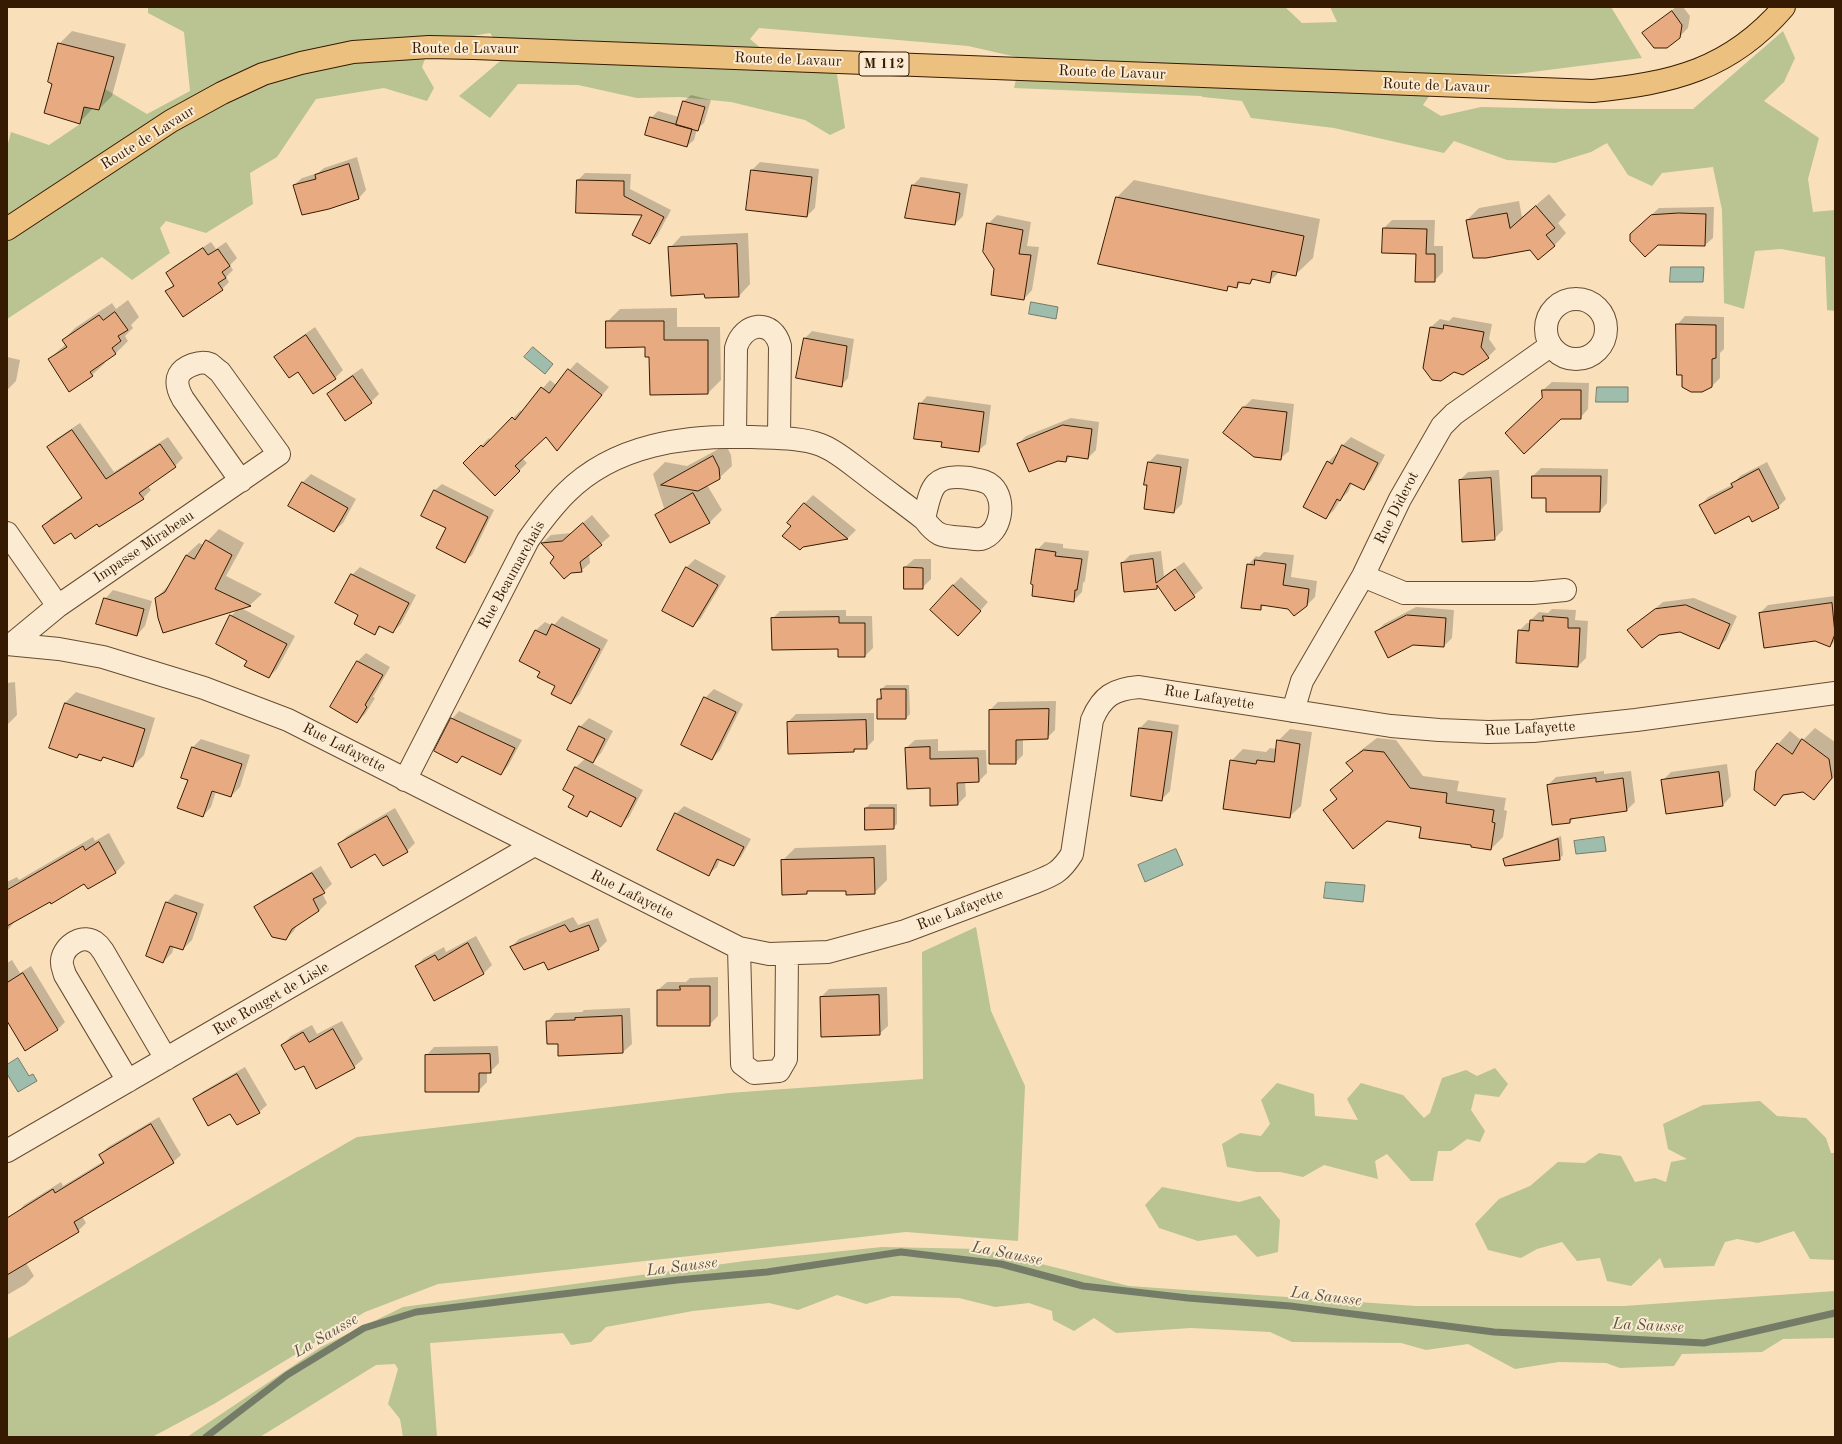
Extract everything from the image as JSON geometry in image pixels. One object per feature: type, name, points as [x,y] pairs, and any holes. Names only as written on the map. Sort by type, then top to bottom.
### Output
[{"type":"main road","name":"Route de Lavaur","points":[[7,229],[171,121],[222,93],[263,74],[301,63],[353,52],[428,48],[474,48],[1593,91],[1635,87],[1673,79],[1696,72],[1724,59],[1748,43],[1784,7]]},
{"type":"street","points":[[735,437],[736,348],[739,337],[748,329],[760,326],[770,329],[777,336],[780,346],[779,438]]},
{"type":"street","name":"Rue Diderot","points":[[1293,710],[1302,681],[1363,576],[1400,499],[1442,426],[1454,414],[1550,346]]},
{"type":"street","name":"Impasse Mirabeau","points":[[9,644],[58,606],[241,481],[279,454],[220,372],[210,364],[198,362],[187,367],[179,375],[177,386],[183,399],[241,481]]},
{"type":"street","name":"Rue Beaumarchais","points":[[405,780],[528,540],[547,513],[567,491],[614,458],[642,448],[672,441],[698,438],[779,438],[821,445],[844,458],[924,519]]},
{"type":"street","points":[[7,532],[58,606]]},
{"type":"street","points":[[1363,576],[1404,592],[1533,593],[1565,590]]},
{"type":"street","name":"Rue Lafayette","points":[[9,644],[59,649],[103,657],[204,688],[288,720],[534,846],[739,948],[769,954],[828,952],[905,931],[1052,876],[1064,867],[1072,854],[1092,720],[1104,698],[1127,688],[1139,687],[1391,726],[1439,730],[1533,731],[1636,720],[1835,693]]},
{"type":"street","name":"Rue Rouget de Lisle","points":[[7,1151],[534,846]]},
{"type":"street","points":[[128,1081],[65,975],[61,962],[64,951],[72,942],[86,940],[97,943],[166,1059]]},
{"type":"street","points":[[739,948],[742,1064],[754,1073],[778,1070],[786,1059],[787,954]]},
{"type":"green space","points":[[148,7],[1285,7],[1302,23],[1337,22],[1330,7],[1611,7],[1642,58],[1516,74],[1444,75],[1423,105],[1441,116],[1481,107],[1693,109],[1783,31],[1795,58],[1784,82],[1764,101],[1819,138],[1808,179],[1813,212],[1835,210],[1835,311],[1827,310],[1825,257],[1781,249],[1755,251],[1744,309],[1724,303],[1722,210],[1713,167],[1662,173],[1652,186],[1628,175],[1607,143],[1591,152],[1555,163],[1507,160],[1454,141],[1444,153],[1334,128],[1251,118],[1242,101],[1201,96],[1014,88],[1021,58],[968,46],[759,28],[750,39],[769,55],[773,72],[836,68],[845,128],[830,135],[805,120],[731,102],[680,97],[637,98],[578,85],[518,84],[490,118],[459,96],[506,56],[490,33],[431,43],[422,67],[434,88],[427,101],[384,88],[316,99],[277,157],[250,173],[253,204],[206,233],[166,221],[160,228],[170,253],[132,280],[102,257],[7,319],[7,147],[11,132],[49,145],[80,124],[84,107],[99,110],[105,89],[147,114],[190,91],[184,32],[148,13]]},
{"type":"green space","points":[[976,927],[991,1011],[1025,1086],[1018,1241],[906,1232],[438,1284],[365,1312],[214,1404],[152,1437],[7,1437],[7,1339],[357,1137],[729,1093],[923,1079],[922,952]]},
{"type":"green space","points":[[1495,1068],[1508,1084],[1499,1097],[1475,1094],[1471,1110],[1485,1131],[1480,1142],[1467,1139],[1451,1151],[1438,1151],[1433,1181],[1411,1181],[1387,1154],[1375,1161],[1378,1179],[1324,1165],[1303,1177],[1280,1172],[1257,1172],[1227,1167],[1222,1144],[1240,1133],[1261,1136],[1270,1124],[1261,1100],[1277,1083],[1314,1094],[1315,1116],[1358,1120],[1347,1099],[1361,1083],[1403,1095],[1424,1118],[1430,1113],[1442,1078],[1466,1070],[1477,1076]]},
{"type":"green space","points":[[1760,1101],[1777,1116],[1806,1118],[1826,1138],[1831,1153],[1835,1153],[1835,1260],[1810,1259],[1794,1231],[1758,1243],[1737,1239],[1725,1242],[1714,1266],[1664,1268],[1660,1258],[1631,1286],[1607,1281],[1600,1258],[1577,1261],[1562,1242],[1537,1249],[1521,1258],[1488,1250],[1475,1224],[1499,1199],[1530,1186],[1558,1162],[1585,1163],[1599,1153],[1621,1156],[1635,1182],[1655,1178],[1666,1182],[1671,1162],[1687,1159],[1668,1149],[1663,1124],[1703,1105]]},
{"type":"green space","points":[[1162,1187],[1239,1202],[1260,1196],[1280,1220],[1278,1252],[1257,1257],[1236,1235],[1198,1241],[1159,1228],[1145,1205]]},
{"type":"green space","points":[[882,1247],[982,1249],[1129,1286],[1416,1306],[1624,1306],[1835,1291],[1835,1338],[1783,1339],[1762,1352],[1682,1354],[1674,1366],[1620,1368],[1606,1363],[1559,1362],[1515,1369],[1468,1344],[1426,1350],[1401,1343],[1292,1342],[1270,1332],[1191,1328],[1116,1333],[1094,1318],[1074,1331],[1053,1320],[1052,1311],[1029,1303],[995,1307],[959,1298],[892,1296],[866,1304],[837,1295],[798,1310],[769,1303],[693,1311],[606,1327],[591,1342],[571,1345],[563,1333],[430,1343],[437,1437],[403,1437],[400,1419],[388,1404],[398,1369],[395,1364],[376,1365],[260,1437],[187,1437],[321,1347],[403,1307],[745,1261]]},
{"type":"shaded area","points":[[1671,267],[1704,267],[1703,282],[1670,282]]},
{"type":"shaded area","points":[[1031,302],[1058,307],[1056,319],[1029,314]]},
{"type":"shaded area","points":[[533,347],[553,364],[545,374],[524,357]]},
{"type":"shaded area","points":[[1597,387],[1628,387],[1628,402],[1596,402]]},
{"type":"shaded area","points":[[1604,837],[1606,851],[1576,854],[1574,841]]},
{"type":"shaded area","points":[[1176,849],[1183,865],[1145,882],[1138,865]]},
{"type":"shaded area","points":[[1326,882],[1365,885],[1363,902],[1324,898]]},
{"type":"shaded area","points":[[18,1058],[29,1076],[33,1074],[37,1081],[18,1092],[7,1074],[7,1065]]},
{"type":"building","points":[[1672,11],[1682,25],[1680,38],[1667,48],[1654,48],[1642,33]]},
{"type":"building","points":[[58,43],[114,57],[99,110],[84,107],[80,124],[44,113],[52,84],[48,82]]},
{"type":"building","points":[[683,101],[705,107],[698,131],[676,125]]},
{"type":"building","points":[[650,117],[692,129],[687,147],[645,135]]},
{"type":"building","points":[[349,164],[359,199],[329,209],[302,215],[293,185],[316,179],[315,175]]},
{"type":"building","points":[[751,170],[812,177],[807,217],[746,210]]},
{"type":"building","points":[[577,180],[624,181],[624,196],[664,217],[650,244],[632,235],[642,215],[576,213]]},
{"type":"building","points":[[912,185],[960,193],[955,225],[905,218]]},
{"type":"building","points":[[1116,197],[1304,236],[1296,276],[1272,271],[1270,283],[1252,279],[1250,284],[1238,282],[1237,288],[1228,286],[1227,291],[1098,264]]},
{"type":"building","points":[[1536,206],[1555,228],[1546,235],[1555,246],[1538,260],[1530,250],[1486,258],[1473,258],[1466,220],[1507,213],[1510,228]]},
{"type":"building","points":[[1679,213],[1706,214],[1705,246],[1658,245],[1645,257],[1630,241],[1630,234],[1651,215]]},
{"type":"building","points":[[987,223],[1023,230],[1019,254],[1031,255],[1024,300],[991,295],[994,269],[983,252]]},
{"type":"building","points":[[1383,228],[1427,229],[1426,254],[1435,254],[1435,282],[1415,282],[1416,254],[1382,253]]},
{"type":"building","points":[[737,244],[739,297],[705,298],[704,294],[671,296],[668,247]]},
{"type":"building","points":[[203,248],[208,255],[218,249],[230,266],[222,272],[226,278],[218,283],[223,290],[183,317],[165,291],[174,286],[166,273]]},
{"type":"building","points":[[115,312],[128,330],[118,336],[121,341],[112,348],[116,354],[90,372],[93,376],[69,392],[48,359],[67,347],[62,340],[99,315],[103,320]]},
{"type":"building","points":[[606,321],[664,321],[664,340],[708,340],[708,394],[650,395],[649,357],[645,357],[645,347],[606,348]]},
{"type":"building","points":[[1676,324],[1716,325],[1716,358],[1712,359],[1712,387],[1702,392],[1691,392],[1682,387],[1682,375],[1677,375]]},
{"type":"building","points":[[1444,325],[1484,332],[1481,347],[1489,358],[1463,375],[1454,372],[1441,381],[1432,380],[1423,368],[1430,327],[1443,329]]},
{"type":"building","points":[[306,335],[336,379],[313,394],[298,372],[289,378],[274,357]]},
{"type":"building","points":[[804,338],[847,346],[842,387],[796,378]]},
{"type":"building","points":[[568,369],[602,395],[557,451],[546,437],[515,466],[520,471],[495,496],[463,463],[481,445],[483,447],[512,417],[515,420],[541,387],[549,393]]},
{"type":"building","points":[[353,376],[372,403],[345,421],[327,394]]},
{"type":"building","points":[[1542,390],[1581,390],[1581,419],[1561,419],[1524,454],[1505,433],[1542,398]]},
{"type":"building","points":[[919,403],[984,412],[979,452],[941,447],[942,442],[914,439]]},
{"type":"building","points":[[1243,407],[1287,412],[1281,460],[1254,457],[1223,433]]},
{"type":"building","points":[[1063,425],[1092,429],[1088,459],[1067,456],[1066,462],[1058,461],[1029,472],[1017,444]]},
{"type":"building","points":[[72,430],[106,479],[160,444],[176,467],[139,493],[144,499],[99,527],[97,524],[75,539],[71,533],[54,544],[42,526],[82,498],[47,447]]},
{"type":"building","points":[[1342,445],[1378,463],[1364,490],[1350,483],[1340,501],[1337,499],[1326,519],[1303,507],[1327,461],[1332,464]]},
{"type":"building","points":[[713,456],[719,468],[720,479],[698,491],[661,485]]},
{"type":"building","points":[[1148,462],[1181,467],[1174,513],[1144,509],[1147,485],[1144,485]]},
{"type":"building","points":[[1759,469],[1779,508],[1752,522],[1749,516],[1715,534],[1699,505],[1733,487],[1731,484]]},
{"type":"building","points":[[1532,476],[1601,476],[1600,512],[1546,512],[1546,498],[1532,498]]},
{"type":"building","points":[[1491,478],[1495,540],[1462,542],[1459,480]]},
{"type":"building","points":[[302,482],[348,508],[334,532],[288,506]]},
{"type":"building","points":[[434,490],[488,517],[465,563],[436,548],[446,528],[421,516]]},
{"type":"building","points":[[693,493],[710,523],[670,543],[655,515]]},
{"type":"building","points":[[804,503],[848,539],[803,547],[800,550],[782,536],[791,526],[787,523]]},
{"type":"building","points":[[583,523],[602,545],[580,562],[582,572],[571,573],[564,579],[550,563],[554,557],[541,543],[562,541]]},
{"type":"building","points":[[206,540],[232,555],[215,589],[251,606],[163,633],[158,618],[155,598],[165,592],[186,555],[194,559]]},
{"type":"building","points":[[1036,549],[1056,552],[1055,556],[1082,559],[1077,590],[1075,590],[1074,602],[1032,596],[1033,585],[1031,584]]},
{"type":"building","points":[[1153,559],[1156,583],[1175,569],[1195,597],[1175,611],[1157,585],[1157,589],[1124,592],[1121,563]]},
{"type":"building","points":[[1255,560],[1286,564],[1283,585],[1309,589],[1307,606],[1294,616],[1288,609],[1261,605],[1261,610],[1241,608],[1247,564],[1254,565]]},
{"type":"building","points":[[686,567],[718,585],[693,627],[662,611]]},
{"type":"building","points":[[904,567],[923,568],[923,589],[904,589]]},
{"type":"building","points":[[351,574],[409,603],[393,633],[379,626],[375,635],[354,624],[358,615],[335,603]]},
{"type":"building","points":[[953,585],[981,611],[958,636],[930,610]]},
{"type":"building","points":[[104,598],[144,609],[137,636],[96,624]]},
{"type":"building","points":[[1832,603],[1835,634],[1830,647],[1815,641],[1764,648],[1759,613]]},
{"type":"building","points":[[1686,605],[1730,624],[1719,649],[1680,632],[1659,635],[1642,648],[1627,630],[1655,609]]},
{"type":"building","points":[[230,615],[287,644],[269,678],[244,666],[247,661],[216,644]]},
{"type":"building","points":[[1407,615],[1446,618],[1444,647],[1413,645],[1388,658],[1375,632]]},
{"type":"building","points":[[1543,616],[1568,618],[1568,628],[1580,628],[1578,667],[1516,663],[1518,630],[1529,631],[1530,620],[1543,621]]},
{"type":"building","points":[[839,617],[839,623],[865,623],[865,657],[838,657],[838,649],[772,650],[771,618]]},
{"type":"building","points":[[552,624],[600,649],[571,704],[551,694],[555,686],[537,677],[540,672],[519,661],[535,630],[546,635]]},
{"type":"building","points":[[357,661],[383,675],[365,705],[367,707],[357,723],[330,707]]},
{"type":"building","points":[[881,689],[906,689],[906,719],[877,719],[877,699],[881,699]]},
{"type":"building","points":[[704,697],[736,712],[712,760],[681,745]]},
{"type":"building","points":[[65,703],[145,729],[133,767],[103,757],[101,761],[79,754],[77,758],[49,748]]},
{"type":"building","points":[[1049,709],[1048,739],[1016,740],[1016,764],[989,764],[989,710]]},
{"type":"building","points":[[451,718],[515,748],[501,775],[462,756],[457,763],[434,751]]},
{"type":"building","points":[[866,720],[867,749],[854,749],[854,752],[788,754],[787,722]]},
{"type":"building","points":[[579,726],[605,739],[593,763],[567,750]]},
{"type":"building","points":[[1139,728],[1172,732],[1162,801],[1131,796]]},
{"type":"building","points":[[1802,739],[1829,759],[1832,778],[1814,800],[1803,792],[1783,795],[1775,806],[1754,790],[1756,771],[1777,743],[1792,754]]},
{"type":"building","points":[[1277,740],[1300,744],[1290,818],[1223,809],[1230,760],[1256,764],[1257,760],[1274,762]]},
{"type":"building","points":[[192,747],[242,764],[231,797],[212,791],[203,817],[177,808],[188,780],[181,778]]},
{"type":"building","points":[[930,747],[930,759],[978,758],[979,782],[957,783],[958,805],[930,806],[930,788],[907,789],[905,748]]},
{"type":"building","points":[[1364,750],[1384,752],[1410,788],[1447,793],[1446,803],[1494,810],[1492,822],[1495,823],[1491,850],[1471,847],[1471,845],[1419,838],[1421,827],[1387,821],[1353,849],[1323,810],[1337,799],[1330,790],[1353,771],[1346,763]]},
{"type":"building","points":[[575,767],[636,798],[621,827],[590,811],[587,817],[568,807],[574,796],[563,790]]},
{"type":"building","points":[[1719,772],[1723,806],[1666,814],[1661,780]]},
{"type":"building","points":[[1596,778],[1596,782],[1623,778],[1627,811],[1570,819],[1570,823],[1552,825],[1547,785]]},
{"type":"building","points":[[865,808],[894,808],[894,829],[865,830]]},
{"type":"building","points":[[675,813],[744,847],[734,866],[717,859],[709,876],[657,850]]},
{"type":"building","points":[[387,816],[408,852],[383,866],[375,854],[351,868],[338,844]]},
{"type":"building","points":[[1558,839],[1560,860],[1505,866],[1503,859]]},
{"type":"building","points":[[99,842],[116,873],[88,889],[84,884],[51,904],[50,902],[7,926],[7,890],[83,846],[85,850]]},
{"type":"building","points":[[874,858],[875,894],[846,895],[846,891],[807,891],[807,894],[782,895],[781,860]]},
{"type":"building","points":[[312,873],[325,893],[313,899],[319,911],[292,929],[286,940],[272,937],[254,907]]},
{"type":"building","points":[[166,902],[197,913],[183,950],[170,946],[163,963],[146,956]]},
{"type":"building","points":[[565,925],[570,932],[589,925],[599,950],[548,970],[544,962],[524,970],[510,947]]},
{"type":"building","points":[[468,943],[484,974],[434,1001],[415,966],[435,955],[438,960]]},
{"type":"building","points":[[23,973],[58,1030],[25,1051],[7,1021],[7,983]]},
{"type":"building","points":[[680,986],[710,986],[710,1026],[657,1026],[657,990],[680,990]]},
{"type":"building","points":[[879,995],[880,1035],[821,1037],[820,997]]},
{"type":"building","points":[[622,1016],[623,1053],[558,1056],[558,1044],[547,1044],[546,1021]]},
{"type":"building","points":[[333,1029],[355,1068],[316,1089],[304,1066],[295,1070],[281,1045],[303,1032],[309,1042]]},
{"type":"building","points":[[490,1054],[491,1073],[479,1073],[479,1092],[425,1092],[425,1055]]},
{"type":"building","points":[[237,1074],[260,1113],[237,1125],[230,1114],[208,1126],[193,1099]]},
{"type":"building","points":[[151,1124],[174,1163],[74,1222],[79,1232],[7,1275],[7,1218],[53,1189],[55,1193],[104,1163],[99,1155]]},
{"type":"waterway","name":"La Sausse","points":[[206,1437],[287,1375],[364,1328],[416,1312],[677,1280],[767,1272],[901,1252],[1001,1264],[1083,1286],[1188,1298],[1290,1306],[1494,1332],[1704,1343],[1835,1313]]}]
